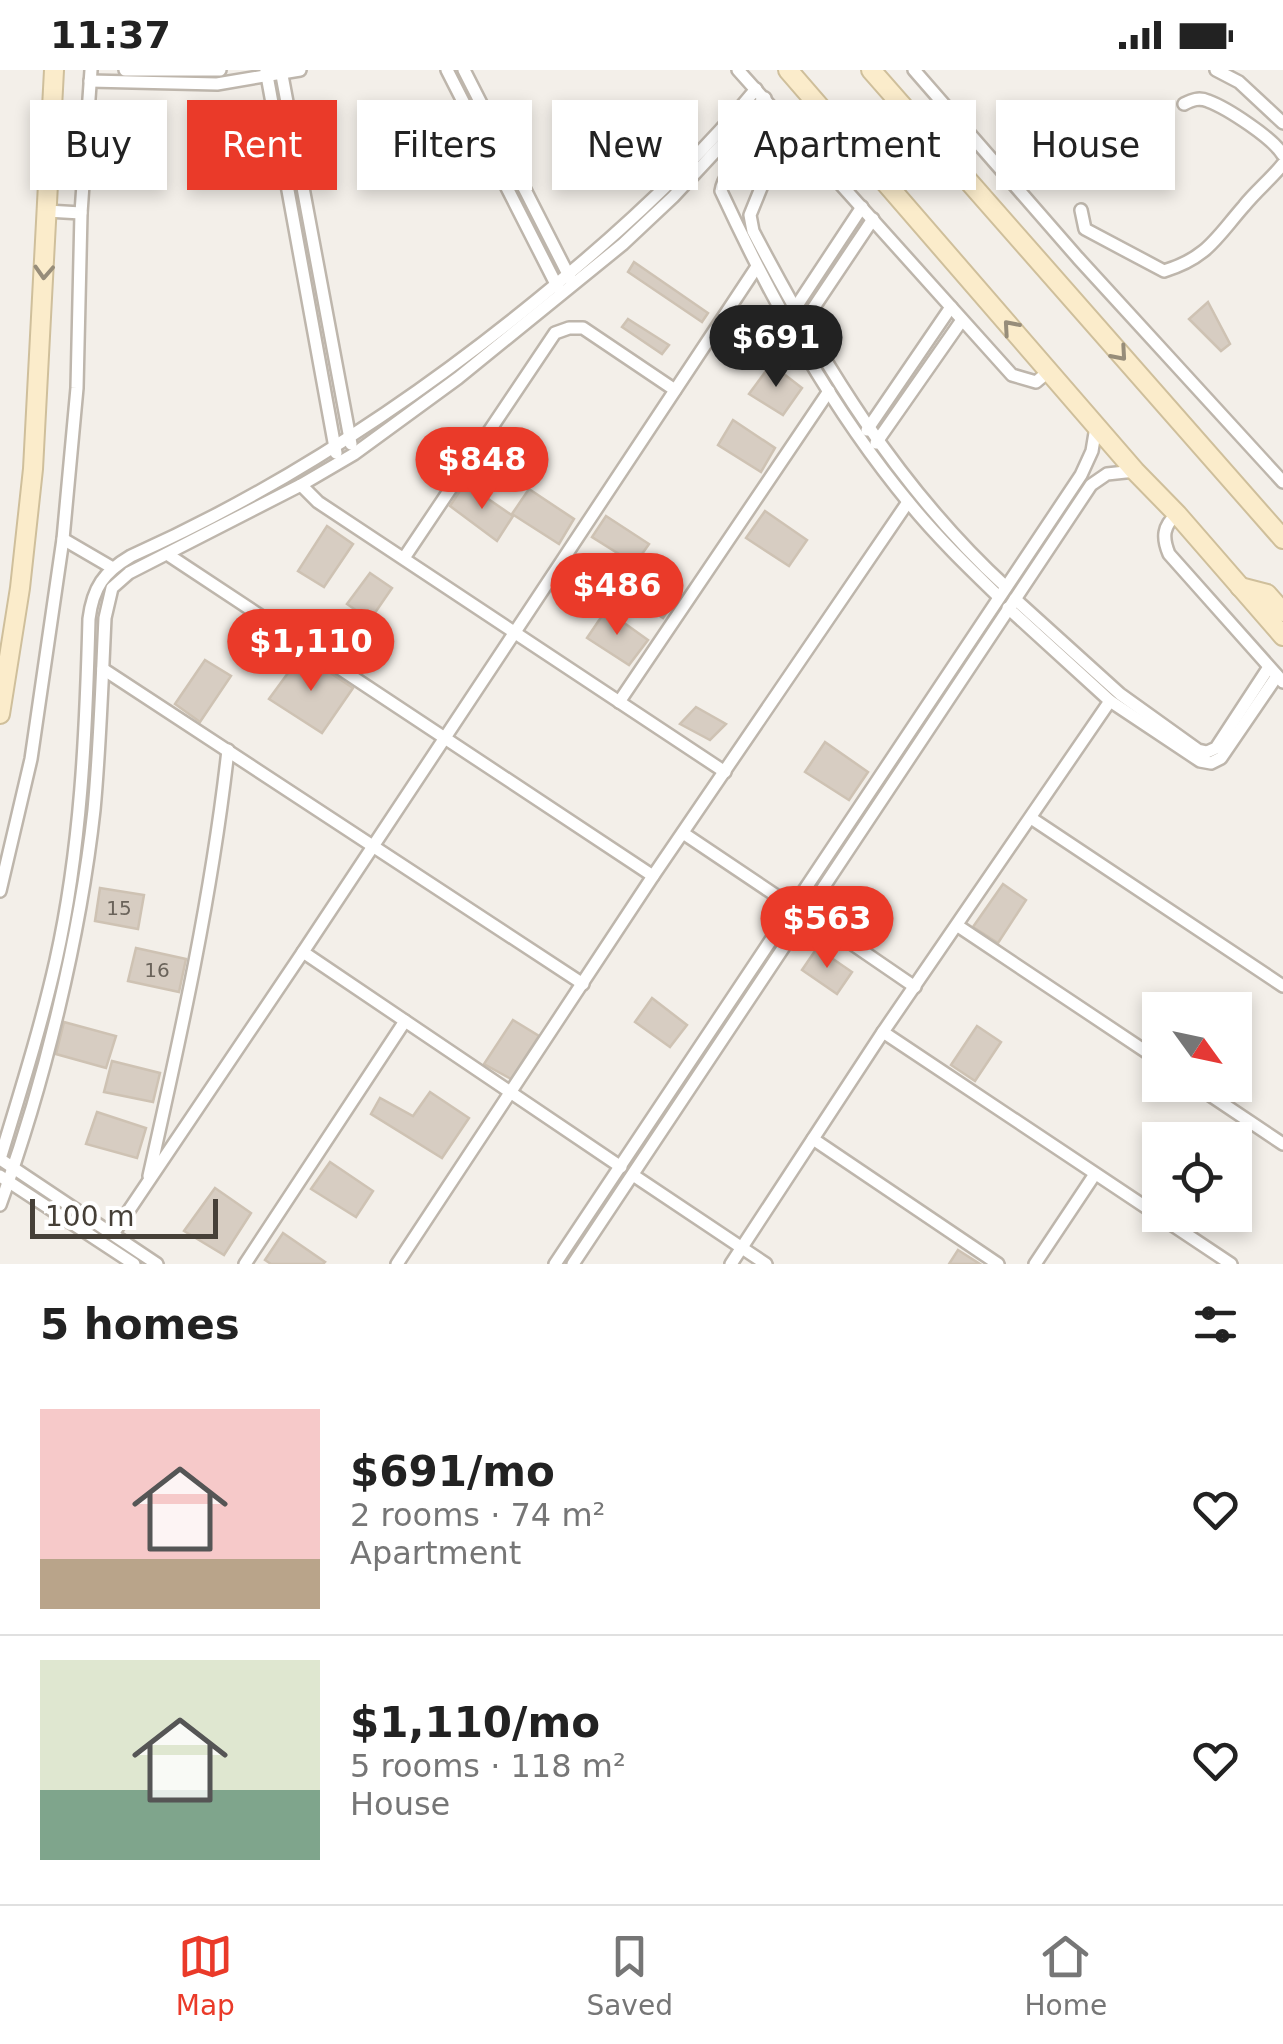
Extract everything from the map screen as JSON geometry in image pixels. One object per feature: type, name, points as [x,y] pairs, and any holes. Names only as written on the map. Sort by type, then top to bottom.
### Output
[{"type":"main road","points":[[0,714],[33,470],[54,70]]},
{"type":"main road","points":[[788,70],[1096,427],[1283,636]]},
{"type":"main road","points":[[871,70],[1283,539]]},
{"type":"main road","points":[[1240,586],[1267,594],[1283,612]]},
{"type":"street","points":[[124,70],[220,70]]},
{"type":"street","points":[[0,891],[31,758],[63,539],[77,388],[81,213],[90,76],[199,84],[300,70]]},
{"type":"street","points":[[447,70],[559,291]]},
{"type":"street","points":[[464,70],[571,280]]},
{"type":"street","points":[[738,70],[1012,375],[1036,382],[1048,371]]},
{"type":"street","points":[[914,70],[1078,258],[1283,482]]},
{"type":"street","points":[[1216,70],[1239,82],[1283,124]]},
{"type":"street","points":[[282,72],[354,454]]},
{"type":"street","points":[[267,74],[337,456]]},
{"type":"street","points":[[157,1264],[0,1159],[56,960],[80,810],[92,600],[100,580],[111,568],[259,494],[337,456],[354,454],[673,197],[760,93]]},
{"type":"street","points":[[1184,104],[1194,99],[1208,100],[1248,124],[1283,155]]},
{"type":"street","points":[[1081,210],[1085,228],[1164,272],[1190,263],[1216,242],[1283,164]]},
{"type":"street","points":[[791,315],[756,268],[721,191],[723,181],[737,166],[746,166],[761,175],[763,183],[750,222],[828,391],[866,432]]},
{"type":"street","points":[[791,315],[862,208]]},
{"type":"street","points":[[47,210],[81,213]]},
{"type":"street","points":[[799,330],[873,219]]},
{"type":"street","points":[[112,1234],[756,268]]},
{"type":"street","points":[[0,1205],[4,1179],[14,1168],[74,939],[94,810],[105,618],[112,588],[128,573],[301,486],[337,456],[349,439],[559,291]]},
{"type":"street","points":[[866,432],[951,308]]},
{"type":"street","points":[[874,446],[962,320]]},
{"type":"street","points":[[404,558],[555,333],[583,328],[674,390]]},
{"type":"street","points":[[799,330],[908,502],[1002,592]]},
{"type":"street","points":[[619,702],[828,391]]},
{"type":"street","points":[[555,1264],[1082,475],[1096,427]]},
{"type":"street","points":[[874,446],[1002,592]]},
{"type":"street","points":[[573,1264],[1091,485],[1107,474],[1135,471]]},
{"type":"street","points":[[301,486],[318,502],[724,772]]},
{"type":"street","points":[[397,1264],[653,876],[908,502]]},
{"type":"street","points":[[1177,514],[1167,522],[1164,531],[1169,554],[1277,675]]},
{"type":"street","points":[[63,539],[111,568]]},
{"type":"street","points":[[167,554],[653,876]]},
{"type":"street","points":[[1012,604],[1120,694],[1198,750],[1216,748],[1277,675]]},
{"type":"street","points":[[1012,604],[1110,700],[1200,762],[1211,763],[1221,758],[1277,675]]},
{"type":"street","points":[[103,670],[583,984]]},
{"type":"street","points":[[731,1264],[883,1032],[1110,700]]},
{"type":"street","points":[[149,1176],[196,966],[228,750]]},
{"type":"street","points":[[1031,818],[1283,986]]},
{"type":"street","points":[[683,833],[793,907]]},
{"type":"street","points":[[808,913],[915,987]]},
{"type":"street","points":[[958,926],[1142,1049]]},
{"type":"street","points":[[302,952],[620,1167]]},
{"type":"street","points":[[245,1264],[405,1021]]},
{"type":"street","points":[[883,1032],[1231,1264]]},
{"type":"street","points":[[1220,1102],[1283,1144]]},
{"type":"street","points":[[813,1138],[998,1264]]},
{"type":"street","points":[[1035,1264],[1095,1174]]},
{"type":"street","points":[[633,1176],[766,1264]]},
{"type":"street","points":[[4,1179],[134,1264]]},
{"type":"building","points":[[634,262],[708,313],[702,322],[628,272]]},
{"type":"building","points":[[1208,302],[1230,344],[1221,351],[1189,319]]},
{"type":"building","points":[[742,318],[778,340],[763,367],[726,343]]},
{"type":"building","points":[[628,319],[669,345],[662,354],[622,327]]},
{"type":"building","points":[[771,364],[802,388],[783,415],[749,394]]},
{"type":"building","points":[[733,420],[775,448],[761,472],[718,445]]},
{"type":"building","points":[[465,483],[513,516],[497,541],[450,506]]},
{"type":"building","points":[[529,489],[574,519],[559,544],[512,514]]},
{"type":"building","points":[[765,511],[807,540],[789,566],[746,538]]},
{"type":"building","points":[[606,516],[649,544],[635,564],[592,537]]},
{"type":"building","points":[[327,526],[353,544],[324,587],[298,571]]},
{"type":"building","points":[[638,564],[680,592],[663,618],[620,590]]},
{"type":"building","points":[[370,573],[392,588],[370,620],[347,604]]},
{"type":"building","points":[[606,610],[648,640],[629,665],[587,638]]},
{"type":"building","points":[[302,654],[353,688],[322,733],[269,699]]},
{"type":"building","points":[[205,660],[231,676],[200,722],[175,704]]},
{"type":"building","points":[[696,707],[726,724],[710,740],[680,724]]},
{"type":"building","points":[[825,742],[868,772],[849,800],[805,772]]},
{"type":"building","points":[[1003,884],[1026,900],[998,943],[973,927]]},
{"type":"building","points":[[100,888],[144,895],[138,929],[95,921]]},
{"type":"building","points":[[136,948],[186,959],[179,992],[128,981]]},
{"type":"building","points":[[817,948],[852,972],[837,994],[802,970]]},
{"type":"building","points":[[652,998],[687,1025],[670,1047],[635,1022]]},
{"type":"building","points":[[513,1020],[539,1036],[511,1079],[484,1064]]},
{"type":"building","points":[[64,1022],[116,1036],[106,1068],[56,1054]]},
{"type":"building","points":[[977,1026],[1001,1042],[975,1081],[951,1065]]},
{"type":"building","points":[[112,1061],[160,1073],[153,1102],[104,1092]]},
{"type":"building","points":[[430,1092],[469,1118],[442,1158],[371,1114],[380,1098],[413,1116]]},
{"type":"building","points":[[97,1112],[146,1128],[137,1158],[86,1144]]},
{"type":"building","points":[[330,1162],[373,1191],[356,1217],[311,1189]]},
{"type":"building","points":[[215,1188],[251,1213],[224,1255],[184,1231]]},
{"type":"building","points":[[283,1233],[325,1262],[271,1264],[265,1260]]},
{"type":"building","points":[[958,1250],[980,1264],[949,1264]]}]
